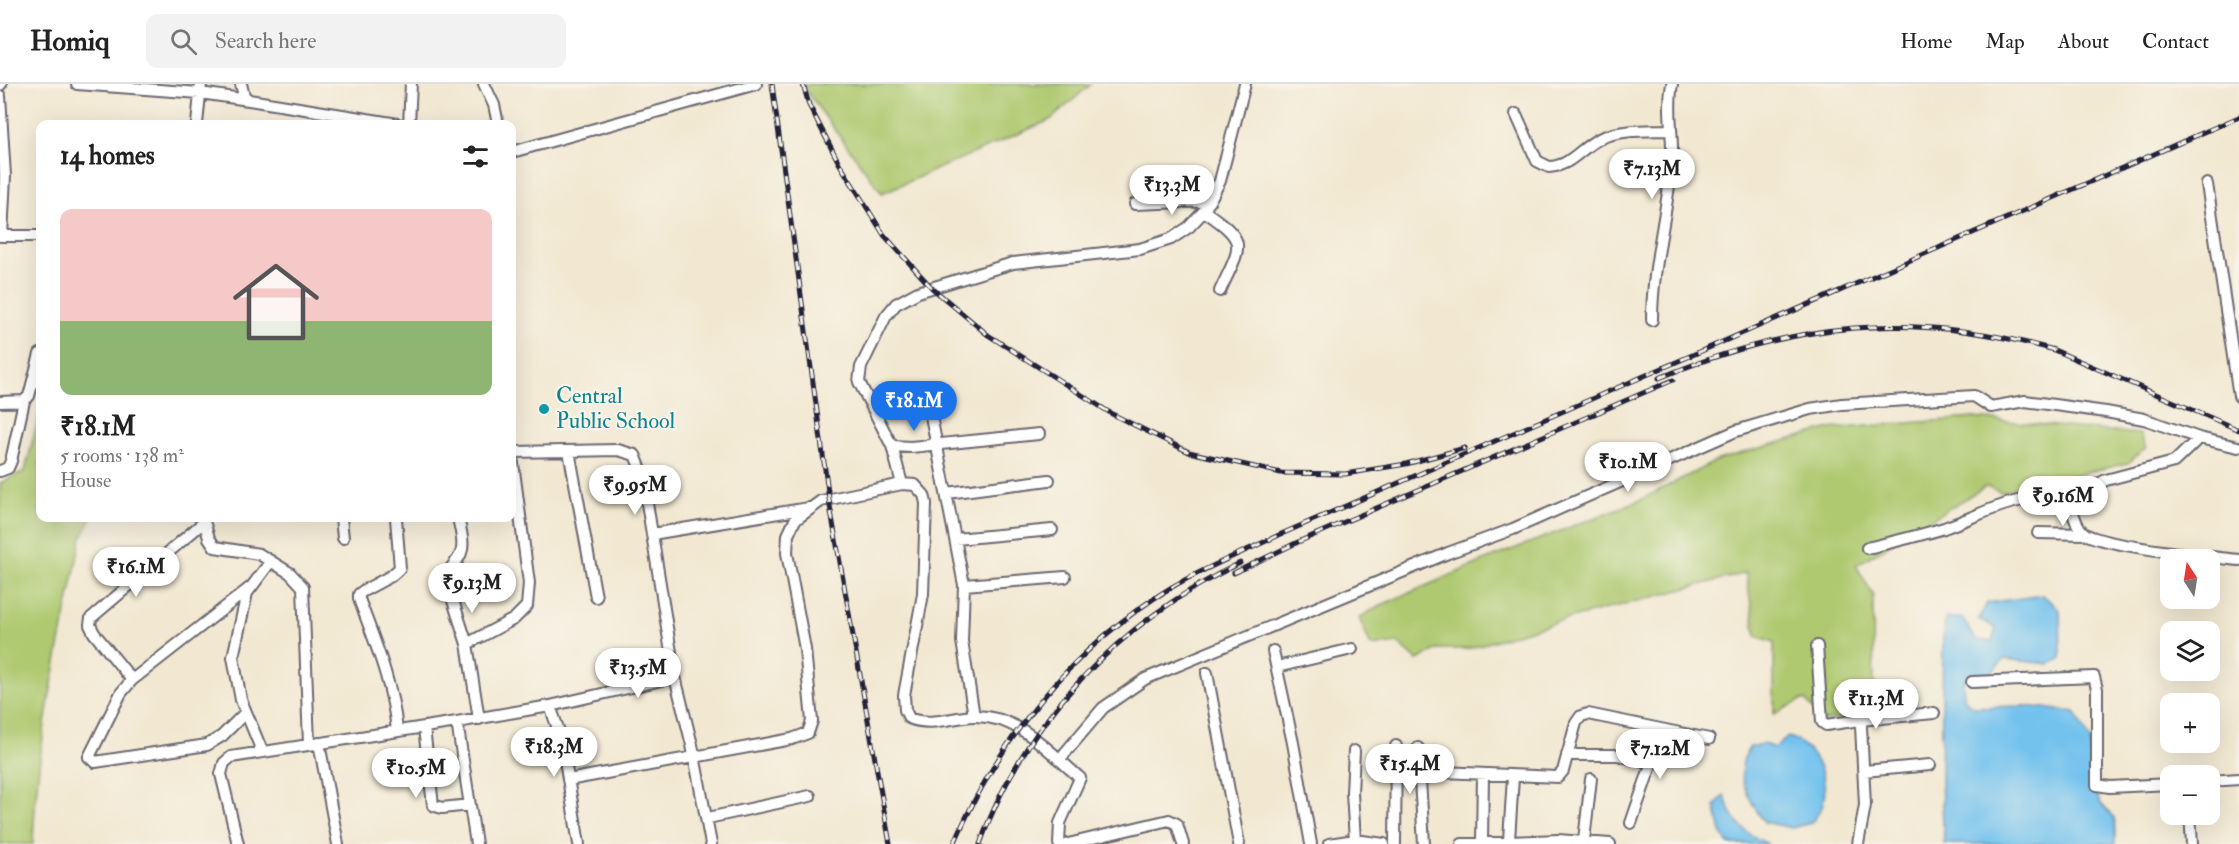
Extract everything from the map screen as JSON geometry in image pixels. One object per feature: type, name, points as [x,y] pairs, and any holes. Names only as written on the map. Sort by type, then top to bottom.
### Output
[{"type":"street","points":[[77,84],[201,88],[249,100],[373,120]]},
{"type":"street","points":[[241,84],[244,96],[249,100]]},
{"type":"street","points":[[409,120],[411,84]]},
{"type":"street","points":[[484,84],[494,105],[497,120]]},
{"type":"street","points":[[516,151],[756,84]]},
{"type":"street","points":[[902,484],[892,446],[863,394],[859,374],[886,316],[896,304],[918,292],[1013,263],[1140,249],[1171,239],[1189,227],[1207,206],[1220,180],[1245,84]]},
{"type":"street","points":[[1652,320],[1655,261],[1672,159],[1672,84]]},
{"type":"street","points":[[197,120],[201,88]]},
{"type":"street","points":[[0,96],[5,176],[1,236],[36,236]]},
{"type":"street","points":[[1516,114],[1537,161],[1549,168],[1564,164],[1601,138],[1619,133],[1671,130]]},
{"type":"street","points":[[2207,184],[2239,396]]},
{"type":"street","points":[[1136,204],[1207,206],[1238,242],[1238,252],[1220,291]]},
{"type":"street","points":[[0,471],[8,468],[11,462],[24,401],[29,396],[36,369]]},
{"type":"street","points":[[1059,760],[1096,715],[1145,679],[1590,497],[1623,479],[1736,431],[1773,419],[1842,404],[1974,396],[1991,407],[2025,401],[2041,402],[2144,419],[2199,438],[2239,448]]},
{"type":"street","points":[[0,402],[24,401]]},
{"type":"street","points":[[930,411],[964,585],[962,641],[974,716]]},
{"type":"street","points":[[892,446],[911,447],[1039,434]]},
{"type":"street","points":[[1867,548],[1939,529],[2010,501],[2043,497],[2069,499],[2106,480],[2174,462],[2199,438]]},
{"type":"street","points":[[516,454],[618,450],[635,455],[642,472],[675,677],[708,818],[711,844]]},
{"type":"street","points":[[569,451],[596,597]]},
{"type":"street","points":[[946,493],[1049,480]]},
{"type":"street","points":[[467,644],[514,619],[527,606],[529,583],[516,484]]},
{"type":"street","points":[[568,780],[802,736],[811,728],[805,649],[787,553],[788,536],[795,520],[809,508],[829,498],[902,484],[915,485],[924,495],[926,519],[923,594],[904,695],[905,710],[909,717],[928,722],[974,716],[994,718],[1020,728],[1080,778],[1060,823],[1059,844]]},
{"type":"street","points":[[2069,499],[2079,527],[2085,534]]},
{"type":"street","points":[[652,534],[809,508]]},
{"type":"street","points":[[132,680],[94,633],[91,618],[202,522]]},
{"type":"street","points":[[205,522],[215,547],[252,551],[290,573],[303,587],[312,739],[338,844]]},
{"type":"street","points":[[341,522],[343,538]]},
{"type":"street","points":[[396,522],[400,568],[392,576],[359,594],[359,599],[376,642],[391,695],[397,731]]},
{"type":"street","points":[[459,522],[461,555],[449,569],[446,579],[467,644],[479,718]]},
{"type":"street","points":[[956,539],[1052,530]]},
{"type":"street","points":[[2038,533],[2085,534],[2117,543],[2239,560]]},
{"type":"street","points":[[246,712],[222,736],[207,745],[91,760],[89,752],[121,693],[132,680],[251,587],[271,561]]},
{"type":"street","points":[[964,585],[1065,577]]},
{"type":"street","points":[[251,587],[243,606],[233,657],[238,687],[259,744]]},
{"type":"street","points":[[1817,646],[1822,722],[1826,725],[1934,713]]},
{"type":"street","points":[[1277,667],[1352,649]]},
{"type":"street","points":[[1273,651],[1311,844]]},
{"type":"street","points":[[1207,673],[1239,844]]},
{"type":"street","points":[[238,844],[221,774],[224,763],[231,757],[259,744],[424,728],[550,706],[675,677]]},
{"type":"street","points":[[1972,682],[2094,677],[2097,689],[2097,784],[2102,787],[2160,784]]},
{"type":"street","points":[[550,706],[561,737],[579,844]]},
{"type":"street","points":[[1420,771],[1513,777],[1558,777],[1576,723],[1581,716],[1588,714],[1709,739]]},
{"type":"street","points":[[1858,844],[1865,805],[1860,720]]},
{"type":"street","points":[[458,722],[476,844]]},
{"type":"street","points":[[424,728],[433,805],[442,808],[470,804]]},
{"type":"street","points":[[1631,823],[1663,730]]},
{"type":"street","points":[[1395,844],[1396,746]]},
{"type":"street","points":[[1418,748],[1424,844]]},
{"type":"street","points":[[1354,751],[1352,793],[1355,840]]},
{"type":"street","points":[[1567,755],[1583,757],[1617,755],[1652,763]]},
{"type":"street","points":[[1864,771],[1930,765]]},
{"type":"street","points":[[1482,842],[1483,774]]},
{"type":"street","points":[[1509,840],[1513,777]]},
{"type":"street","points":[[1584,840],[1591,779]]},
{"type":"street","points":[[2220,781],[2239,779]]},
{"type":"street","points":[[708,818],[810,796]]},
{"type":"street","points":[[1068,844],[1169,820],[1177,824],[1182,844]]},
{"type":"street","points":[[2191,825],[2192,844]]},
{"type":"street","points":[[1329,844],[1355,840],[1384,844]]},
{"type":"street","points":[[1462,844],[1496,843],[1509,840],[1558,842],[1584,840],[1610,844]]},
{"type":"green space","points":[[809,84],[1091,84],[1050,120],[882,193],[803,87]]},
{"type":"green space","points":[[1974,418],[2140,434],[2146,448],[2128,463],[2001,492],[1986,486],[1856,565],[1873,595],[1874,716],[1824,721],[1804,699],[1774,714],[1774,642],[1756,636],[1746,573],[1556,622],[1467,649],[1438,649],[1417,660],[1398,643],[1371,646],[1359,618],[1379,606],[1493,557],[1640,500],[1718,460],[1827,429]]},
{"type":"green space","points":[[36,427],[36,522],[90,522],[81,539],[44,729],[33,844],[0,844],[0,483],[25,471]]},
{"type":"water","points":[[2043,595],[2060,610],[2061,659],[2049,664],[2004,659],[1991,673],[1963,681],[1964,698],[1972,707],[2027,706],[2075,712],[2090,740],[2090,780],[2101,804],[2115,818],[2115,844],[1944,844],[1941,781],[1943,636],[1946,618],[1962,618],[1976,640],[1992,641],[1996,628],[1979,619],[1987,603]]},
{"type":"water","points":[[1788,737],[1805,747],[1818,763],[1825,793],[1821,808],[1811,823],[1791,828],[1764,822],[1748,795],[1742,776],[1742,767],[1750,747],[1763,744],[1775,748]]},
{"type":"water","points":[[1724,795],[1735,819],[1745,831],[1768,844],[1728,844],[1721,832],[1715,806]]},
{"type":"railway","points":[[772,84],[830,506],[890,844]]},
{"type":"railway","points":[[803,84],[809,105],[839,163],[884,235],[932,288],[988,335],[1112,414],[1189,452],[1281,473],[1345,474],[1406,464],[1465,448]]},
{"type":"railway","points":[[954,844],[993,768],[1043,698],[1102,638],[1136,611],[1172,587],[1279,535],[2239,117]]},
{"type":"railway","points":[[1659,378],[1758,344],[1806,334],[1854,328],[1903,327],[1952,330],[2002,337],[2054,350],[2239,430]]},
{"type":"railway","points":[[1234,573],[1298,542],[1673,380]]},
{"type":"railway","points":[[980,844],[999,798],[1022,756],[1050,715],[1082,678],[1117,644],[1155,614],[1196,587],[1240,563]]},
{"type":"place","name":"Central Public School","points":[[544,409]]}]
